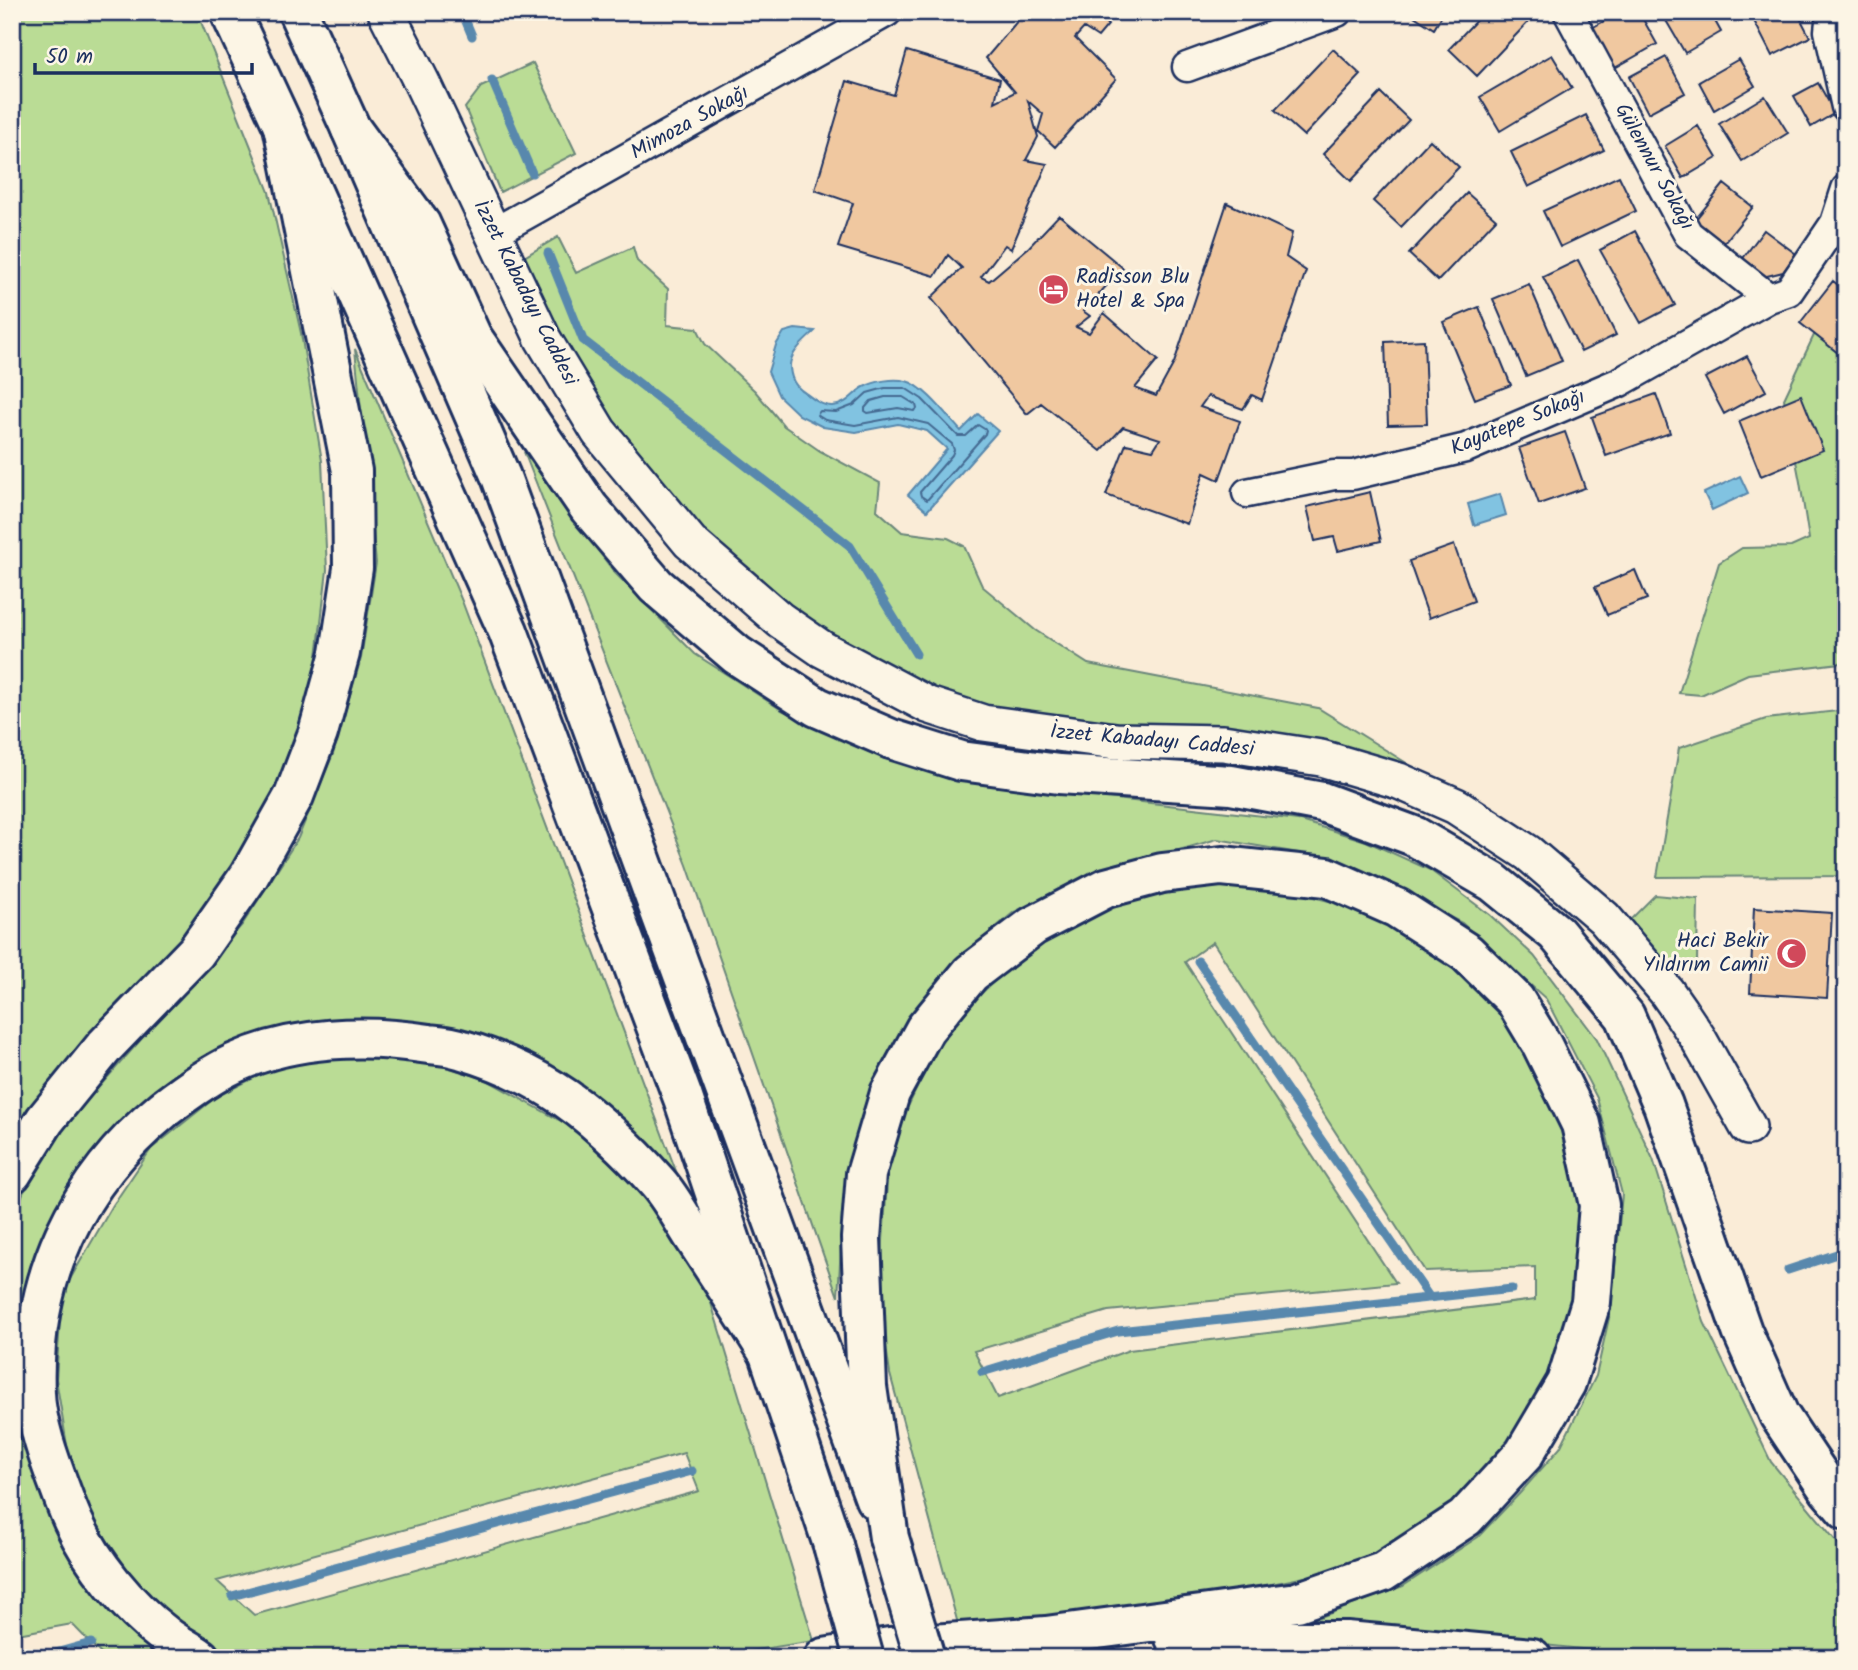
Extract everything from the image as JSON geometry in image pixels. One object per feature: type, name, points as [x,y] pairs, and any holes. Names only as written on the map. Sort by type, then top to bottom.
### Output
[{"type":"main road","points":[[230,12],[508,631],[682,1097],[833,1545],[864,1658]]},
{"type":"main road","points":[[298,12],[501,477],[889,1538],[925,1658]]},
{"type":"main road","points":[[12,1173],[45,1120],[105,1046],[196,952],[249,876],[294,796],[318,733],[340,653],[353,568],[352,471],[283,126]]},
{"type":"main road","points":[[351,129],[421,225],[472,337],[589,508],[656,586],[737,656],[817,707],[891,740],[961,761],[1059,774],[1231,785],[1322,802],[1414,836],[1493,882],[1556,933],[1625,1016],[1663,1105],[1742,1331],[1779,1415],[1829,1490],[1846,1510]]},
{"type":"main road","points":[[824,1658],[890,1647],[1046,1636],[1297,1602],[1383,1572],[1465,1518],[1524,1454],[1566,1383],[1591,1302],[1599,1205],[1580,1124],[1542,1045],[1515,1000],[1467,953],[1397,908],[1327,877],[1222,866],[1162,873],[1106,888],[1033,926],[971,973],[925,1029],[890,1093],[866,1174],[861,1238],[867,1387],[889,1538]]},
{"type":"main road","points":[[200,1658],[166,1636],[131,1605],[98,1564],[74,1523],[44,1441],[35,1396],[35,1353],[40,1313],[49,1276],[72,1220],[108,1163],[151,1120],[189,1091],[235,1063],[292,1045],[376,1038],[460,1048],[507,1066],[554,1091],[606,1130],[660,1185],[766,1349]]},
{"type":"main road","points":[[1046,1636],[1346,1641],[1532,1658]]},
{"type":"street","name":"İzzet Kabadayı Caddesi","points":[[386,12],[543,339],[600,432],[690,542],[780,620],[822,649],[928,705],[983,723],[1116,741],[1223,743],[1321,758],[1399,781],[1456,806],[1528,853],[1604,918],[1680,1011],[1748,1127]]},
{"type":"street","name":"Mimoza Sokağı","points":[[493,233],[887,12]]},
{"type":"street","points":[[1187,67],[1337,12]]},
{"type":"street","name":"Gülennur Sokağı","points":[[1568,12],[1688,234],[1769,298]]},
{"type":"street","points":[[1831,12],[1829,31],[1846,107]]},
{"type":"street","name":"Kayatepe Sokağı","points":[[1247,493],[1334,475],[1353,475],[1466,447],[1620,382],[1769,298],[1790,291],[1835,223],[1846,189]]},
{"type":"green space","points":[[12,12],[197,12],[269,192],[301,333],[322,461],[327,570],[315,674],[294,754],[271,805],[209,904],[12,1141]]},
{"type":"green space","points":[[533,63],[576,153],[500,192],[465,108],[481,87]]},
{"type":"green space","points":[[558,237],[576,273],[633,247],[637,261],[668,289],[667,325],[697,328],[705,344],[755,391],[784,426],[820,451],[880,483],[877,510],[902,532],[948,538],[964,546],[982,586],[1035,630],[1088,664],[1318,708],[1413,767],[1066,735],[956,717],[744,585],[593,403],[519,260]]},
{"type":"green space","points":[[1846,267],[1846,657],[1840,663],[1748,674],[1701,695],[1679,693],[1719,563],[1742,548],[1791,547],[1809,539],[1784,399]]},
{"type":"green space","points":[[355,349],[462,601],[676,1171],[581,1091],[515,1048],[445,1027],[358,1019],[269,1032],[181,1078],[99,1147],[35,1264],[23,1315],[14,1406],[36,1478],[61,1543],[99,1600],[161,1658],[105,1658],[72,1624],[12,1635],[12,1220],[23,1193],[54,1138],[242,925],[298,838],[333,754],[361,658],[376,563]]},
{"type":"green space","points":[[524,452],[615,573],[695,654],[782,710],[880,755],[986,784],[1298,820],[1366,841],[1430,870],[1490,915],[1534,956],[1597,1039],[1653,1159],[1704,1322],[1771,1462],[1846,1553],[1846,1658],[1666,1658],[1312,1620],[1403,1586],[1478,1537],[1560,1448],[1596,1376],[1611,1309],[1622,1194],[1597,1098],[1546,999],[1462,923],[1334,859],[1217,839],[1083,878],[1014,912],[958,959],[912,1013],[878,1072],[856,1138],[844,1195],[838,1297],[687,865]]},
{"type":"green space","points":[[1846,710],[1846,876],[1657,877],[1679,748],[1766,719]]},
{"type":"green space","points":[[1227,884],[1289,891],[1349,906],[1404,933],[1453,969],[1501,1016],[1532,1062],[1552,1105],[1576,1174],[1580,1248],[1569,1326],[1548,1381],[1514,1441],[1457,1505],[1399,1544],[1338,1570],[1173,1605],[958,1624],[890,1374],[879,1299],[888,1169],[904,1115],[932,1056],[970,1004],[1032,946],[1120,901]],"holes":[[[1213,942],[1425,1271],[1535,1267],[1535,1300],[1129,1350],[998,1398],[974,1351],[1108,1311],[1396,1283],[1185,962]]]},
{"type":"green space","points":[[1655,895],[1698,899],[1697,963],[1668,976],[1627,923]]},
{"type":"green space","points":[[403,1053],[485,1079],[568,1125],[623,1166],[701,1270],[814,1641],[703,1658],[220,1658],[146,1596],[75,1494],[56,1379],[62,1293],[113,1205],[151,1149],[216,1097],[287,1061]],"holes":[[[684,1453],[699,1491],[254,1615],[217,1581]]]},
{"type":"water","points":[[795,329],[815,331],[793,355],[790,365],[795,384],[820,403],[838,405],[868,385],[901,380],[913,384],[928,395],[961,431],[978,414],[998,431],[927,511],[908,495],[947,449],[927,431],[898,424],[856,432],[823,427],[799,415],[779,396],[768,372],[776,345],[784,332]]},
{"type":"water","points":[[1740,476],[1748,493],[1712,510],[1704,493]]},
{"type":"water","points":[[1500,494],[1506,515],[1474,525],[1468,504]]},
{"type":"building","points":[[1025,12],[1093,12],[1108,25],[1098,37],[1084,28],[1075,38],[1116,79],[1055,147],[1038,131],[1043,114],[1028,101],[1038,137],[1026,160],[1047,164],[1011,249],[1005,245],[981,277],[989,281],[1029,247],[1059,215],[1123,268],[1083,311],[1090,316],[1076,327],[1089,333],[1104,313],[1158,360],[1135,388],[1156,396],[1174,363],[1227,203],[1292,233],[1286,257],[1306,271],[1262,400],[1252,395],[1243,409],[1208,396],[1200,407],[1240,421],[1219,480],[1204,473],[1187,524],[1106,495],[1126,444],[1153,450],[1160,439],[1123,427],[1101,451],[1041,403],[1027,414],[931,298],[962,268],[948,255],[935,276],[838,247],[853,203],[815,190],[847,81],[894,95],[907,51],[1000,79],[995,102],[1015,92],[986,58]]},
{"type":"building","points":[[1408,12],[1444,12],[1434,29]]},
{"type":"building","points":[[1484,12],[1532,12],[1535,15],[1477,76],[1449,49]]},
{"type":"building","points":[[1620,12],[1639,12],[1657,44],[1613,69],[1590,29]]},
{"type":"building","points":[[1661,12],[1710,12],[1721,32],[1685,53]]},
{"type":"building","points":[[1757,12],[1797,12],[1810,37],[1772,56],[1751,15]]},
{"type":"building","points":[[1333,49],[1361,75],[1304,136],[1275,110]]},
{"type":"building","points":[[1552,55],[1572,88],[1500,131],[1480,97]]},
{"type":"building","points":[[1666,57],[1685,93],[1648,113],[1629,77]]},
{"type":"building","points":[[1739,59],[1755,86],[1714,110],[1699,82]]},
{"type":"building","points":[[1818,83],[1835,113],[1811,127],[1794,96]]},
{"type":"building","points":[[1381,93],[1409,120],[1351,181],[1323,154]]},
{"type":"building","points":[[1765,96],[1788,133],[1742,161],[1719,124]]},
{"type":"building","points":[[1586,115],[1604,150],[1528,187],[1511,152]]},
{"type":"building","points":[[1698,126],[1717,158],[1683,178],[1665,146]]},
{"type":"building","points":[[1430,140],[1459,167],[1401,227],[1373,201]]},
{"type":"building","points":[[1619,176],[1636,211],[1560,247],[1543,211]]},
{"type":"building","points":[[1724,184],[1753,207],[1720,248],[1691,225]]},
{"type":"building","points":[[1467,193],[1496,219],[1438,281],[1409,254]]},
{"type":"building","points":[[1764,230],[1796,254],[1783,272],[1763,277],[1741,261]]},
{"type":"building","points":[[1635,231],[1675,305],[1641,323],[1600,250]]},
{"type":"building","points":[[1578,260],[1616,335],[1581,352],[1543,277]]},
{"type":"building","points":[[1833,281],[1846,291],[1846,343],[1838,353],[1800,323]]},
{"type":"building","points":[[1529,284],[1562,361],[1526,376],[1493,299]]},
{"type":"building","points":[[1479,307],[1511,385],[1475,399],[1443,322]]},
{"type":"building","points":[[1424,340],[1427,424],[1388,425],[1385,342]]},
{"type":"building","points":[[1747,356],[1766,391],[1724,414],[1705,378]]},
{"type":"building","points":[[1656,394],[1670,433],[1606,456],[1592,417]]},
{"type":"building","points":[[1801,395],[1823,450],[1761,476],[1739,421]]},
{"type":"building","points":[[1565,432],[1585,488],[1539,504],[1519,448]]},
{"type":"building","points":[[1370,492],[1381,541],[1338,551],[1334,537],[1315,541],[1307,507]]},
{"type":"building","points":[[1454,545],[1474,601],[1429,618],[1409,561]]},
{"type":"building","points":[[1635,570],[1647,599],[1607,615],[1595,587]]},
{"type":"building","name":"Haci Bekir Yıldırım Camii","points":[[1754,908],[1832,913],[1827,998],[1750,993]]},
{"type":"waterway","points":[[462,12],[472,36]]},
{"type":"waterway","points":[[492,80],[532,173]]},
{"type":"waterway","points":[[548,253],[583,340],[850,546],[916,654]]},
{"type":"waterway","points":[[1198,961],[1430,1298]]},
{"type":"waterway","points":[[1788,1270],[1846,1251]]},
{"type":"waterway","points":[[982,1372],[1118,1331],[1512,1289]]},
{"type":"waterway","points":[[232,1596],[692,1471]]},
{"type":"waterway","points":[[38,1658],[91,1643]]},
{"type":"place","name":"Radisson Blu Hotel & Spa","points":[[1053,289]]},
{"type":"place","name":"Haci Bekir Yıldırım Camii","points":[[1791,953]]}]
